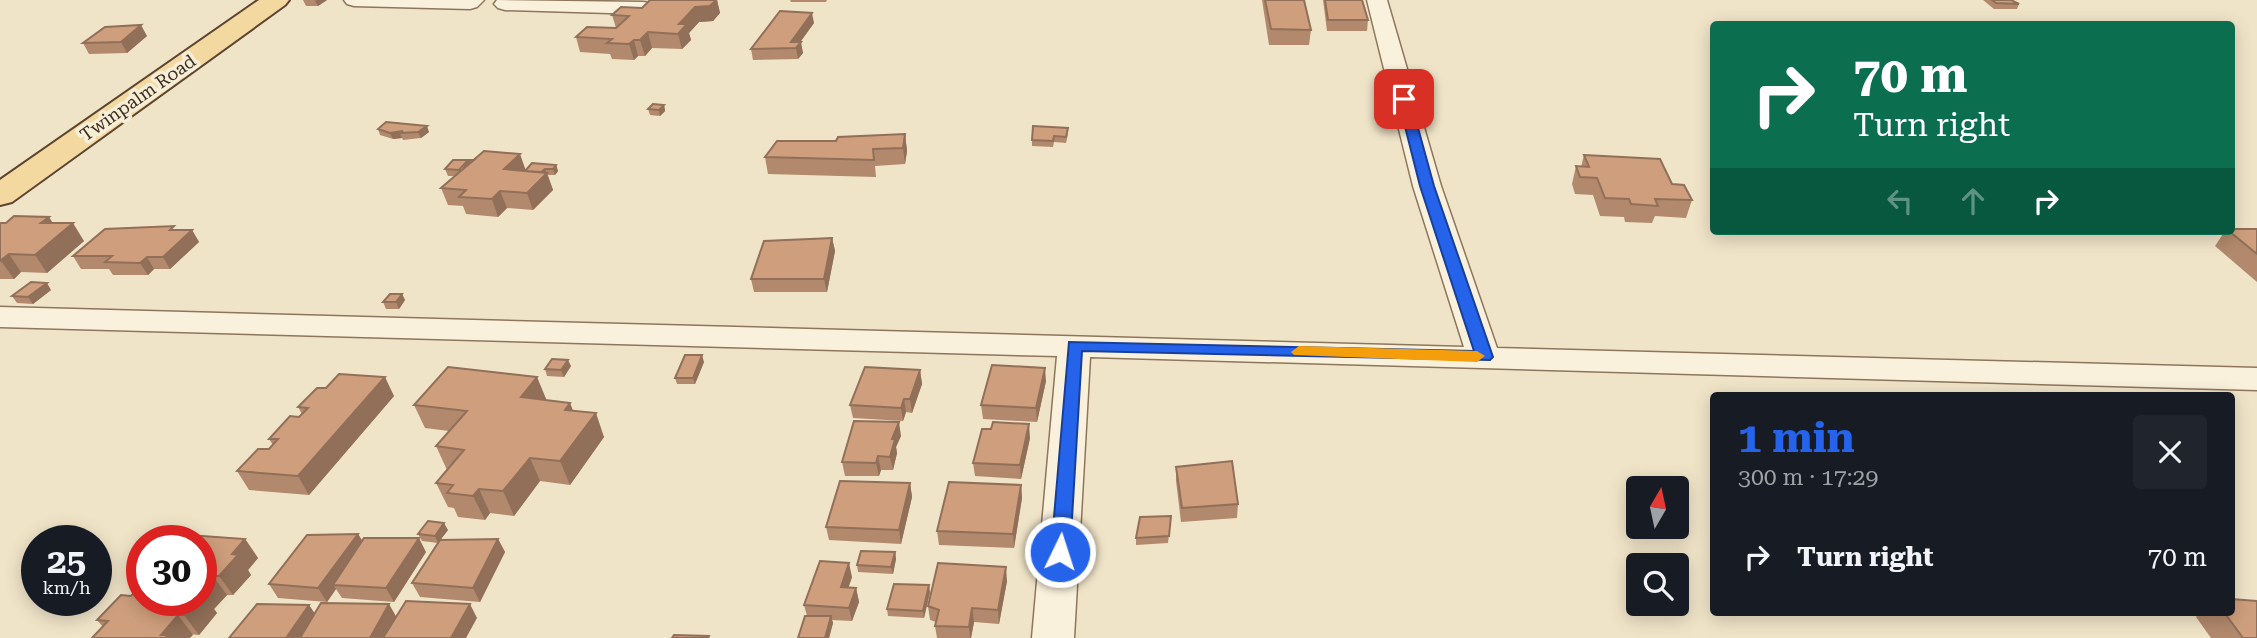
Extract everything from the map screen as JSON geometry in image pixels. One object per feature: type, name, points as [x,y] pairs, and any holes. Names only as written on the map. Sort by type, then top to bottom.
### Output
[{"type":"main road","name":"Twinpalm Road","points":[[0,195],[276,0]]},
{"type":"street","points":[[355,0],[472,1],[470,8],[481,10],[506,2],[643,8]]},
{"type":"street","points":[[1377,0],[1424,175],[1484,357]]},
{"type":"street","points":[[0,317],[2257,379]]},
{"type":"street","points":[[1053,638],[1074,345]]},
{"type":"building","points":[[650,0],[716,0],[710,6],[695,7],[679,24],[687,24],[678,34],[648,32],[640,40],[629,44],[607,43],[612,39],[576,37],[587,27],[616,28],[629,16],[612,15],[621,7],[642,8]]},
{"type":"building","points":[[1265,0],[1304,0],[1311,30],[1271,29]]},
{"type":"building","points":[[1325,0],[1362,0],[1368,20],[1328,20]]},
{"type":"building","points":[[1992,0],[2011,0],[2019,4],[1996,3]]},
{"type":"building","points":[[780,11],[812,13],[791,42],[801,42],[796,48],[751,49]]},
{"type":"building","points":[[141,25],[121,42],[83,43],[105,27]]},
{"type":"building","points":[[653,104],[664,105],[659,110],[648,109]]},
{"type":"building","points":[[386,122],[427,126],[418,132],[390,133],[378,129]]},
{"type":"building","points":[[1033,126],[1068,128],[1066,137],[1054,136],[1053,141],[1032,140]]},
{"type":"building","points":[[905,134],[903,148],[873,149],[874,160],[765,157],[777,141],[836,141],[838,137]]},
{"type":"building","points":[[484,151],[520,154],[504,169],[547,173],[527,193],[500,191],[492,199],[459,197],[466,190],[441,188]]},
{"type":"building","points":[[1584,155],[1660,159],[1672,184],[1684,185],[1692,200],[1655,199],[1658,206],[1631,204],[1629,199],[1605,198],[1597,178],[1580,177],[1576,166],[1589,167]]},
{"type":"building","points":[[453,160],[468,160],[459,170],[445,169]]},
{"type":"building","points":[[532,163],[556,165],[553,169],[541,172],[525,171]]},
{"type":"building","points":[[14,216],[49,217],[41,223],[73,223],[35,255],[9,254],[0,261],[0,223],[6,223]]},
{"type":"building","points":[[174,226],[170,230],[192,230],[163,257],[147,257],[140,263],[105,262],[112,256],[73,256],[105,229]]},
{"type":"building","points":[[2235,229],[2257,229],[2257,254],[2234,235]]},
{"type":"building","points":[[832,238],[824,279],[751,279],[764,241]]},
{"type":"building","points":[[31,282],[47,283],[28,297],[12,296]]},
{"type":"building","points":[[390,294],[402,294],[396,302],[383,302]]},
{"type":"building","points":[[685,355],[702,355],[693,378],[675,378]]},
{"type":"building","points":[[552,359],[568,360],[561,370],[545,369]]},
{"type":"building","points":[[992,365],[1045,368],[1036,408],[981,405]]},
{"type":"building","points":[[448,367],[537,377],[521,397],[570,403],[565,410],[596,413],[560,461],[530,458],[503,491],[479,489],[473,496],[447,493],[453,485],[436,483],[464,450],[436,446],[467,411],[414,405]]},
{"type":"building","points":[[865,367],[920,370],[910,399],[904,399],[901,408],[850,405]]},
{"type":"building","points":[[339,374],[385,377],[298,476],[237,471],[258,449],[269,449],[278,439],[269,439],[290,416],[299,417],[308,408],[298,407],[317,388],[326,388]]},
{"type":"building","points":[[854,421],[899,422],[892,439],[895,439],[890,457],[878,456],[876,463],[842,462]]},
{"type":"building","points":[[993,422],[1029,424],[1020,465],[973,463],[982,429],[991,429]]},
{"type":"building","points":[[1232,461],[1238,504],[1182,508],[1176,467]]},
{"type":"building","points":[[840,481],[910,483],[899,530],[826,527]]},
{"type":"building","points":[[949,482],[1021,485],[1013,534],[937,531]]},
{"type":"building","points":[[1171,516],[1169,536],[1136,538],[1140,517]]},
{"type":"building","points":[[428,521],[444,523],[435,536],[418,534]]},
{"type":"building","points":[[358,534],[318,588],[269,584],[307,535]]},
{"type":"building","points":[[217,537],[245,539],[232,554],[238,555],[219,576]]},
{"type":"building","points":[[364,538],[419,538],[386,588],[333,585]]},
{"type":"building","points":[[498,539],[473,588],[412,583],[440,540]]},
{"type":"building","points":[[861,551],[895,552],[891,567],[857,565]]},
{"type":"building","points":[[820,561],[849,563],[841,587],[856,588],[849,608],[804,605]]},
{"type":"building","points":[[938,563],[1006,567],[998,610],[972,608],[969,627],[935,626],[939,610],[928,606]]},
{"type":"building","points":[[894,584],[929,585],[923,611],[887,609]]},
{"type":"building","points":[[121,595],[126,596],[126,616],[177,616],[161,635],[168,635],[165,638],[92,638],[108,621],[97,620],[101,616],[112,616],[112,604]]},
{"type":"building","points":[[2235,599],[2257,601],[2257,638],[2243,638],[2227,616],[2235,616]]},
{"type":"building","points":[[406,601],[470,604],[451,638],[383,638]]},
{"type":"building","points":[[321,603],[389,604],[370,638],[300,638]]},
{"type":"building","points":[[257,604],[309,605],[286,638],[229,638]]},
{"type":"building","points":[[805,616],[831,616],[825,638],[798,638]]},
{"type":"building","points":[[674,635],[709,636],[672,638]]},
{"type":"slow traffic","points":[[1299,352],[1477,356]]},
{"type":"route","points":[[1060,552],[1074,345],[1484,357],[1427,186],[1410,131],[1404,99]]}]
